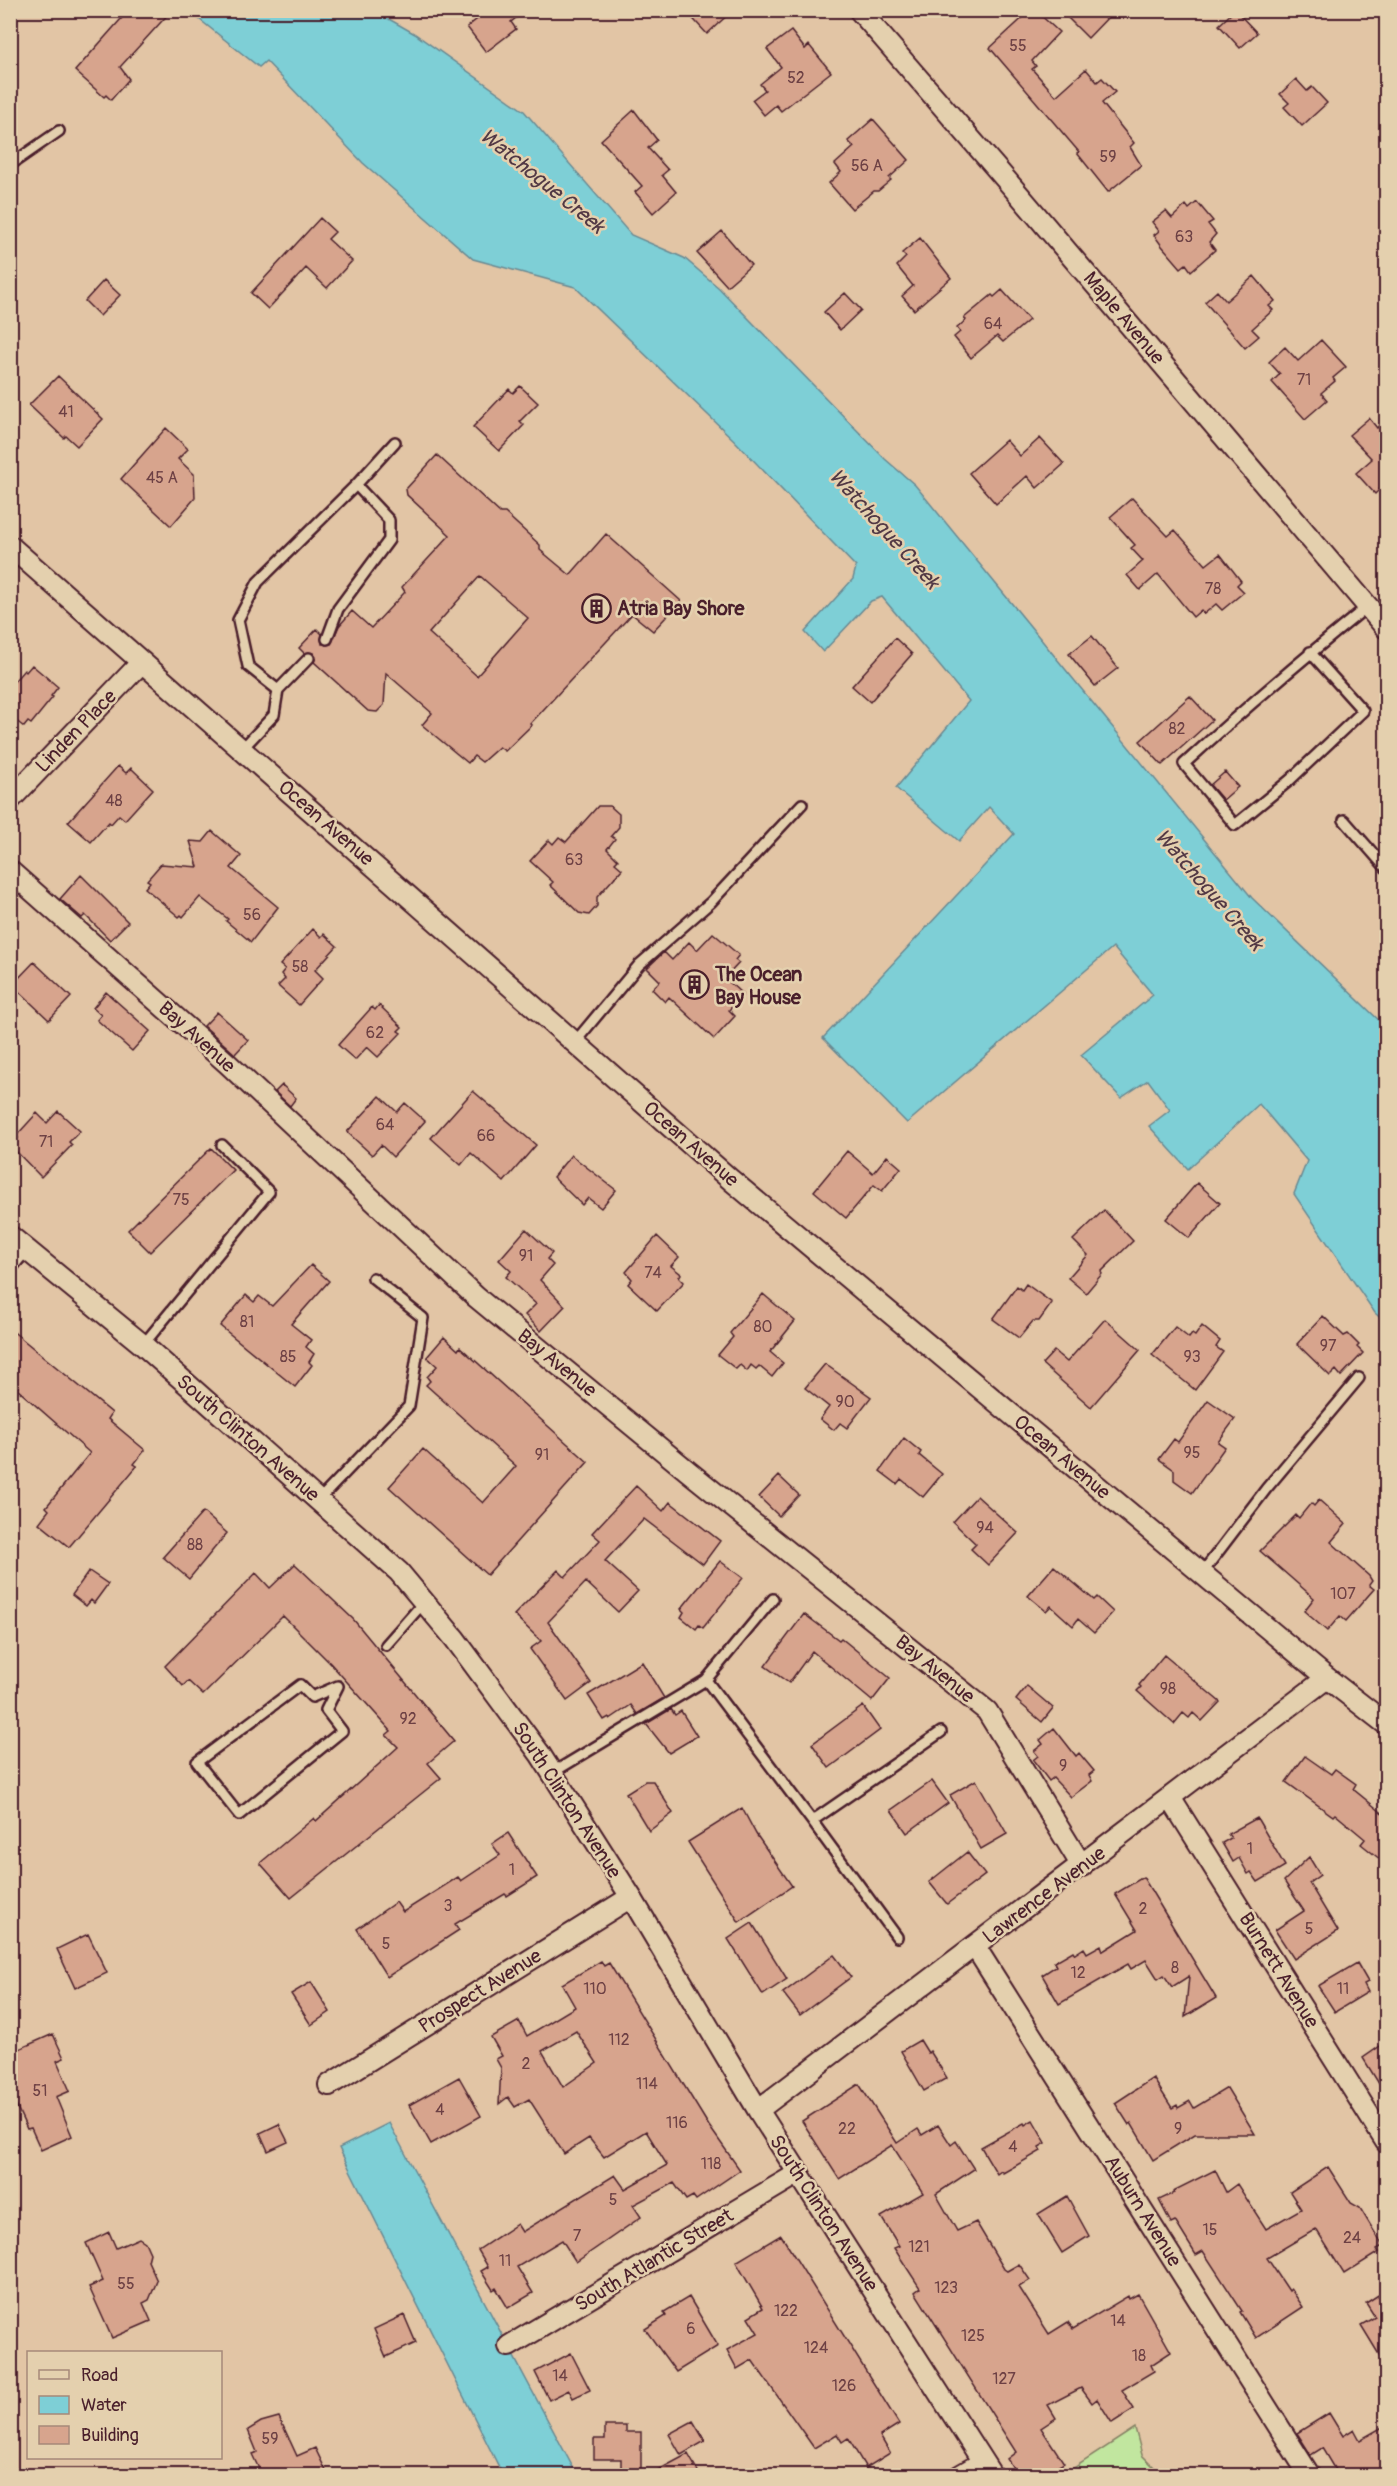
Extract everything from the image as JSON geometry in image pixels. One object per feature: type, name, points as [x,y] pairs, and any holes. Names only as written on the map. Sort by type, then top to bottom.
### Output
[{"type":"street","name":"Maple Avenue","points":[[859,10],[1021,197],[1386,628]]},
{"type":"street","name":"Ocean Avenue","points":[[10,546],[740,1187],[1327,1678],[1386,1724]]},
{"type":"street","name":"Linden Place","points":[[10,800],[142,662]]},
{"type":"street","name":"Bay Avenue","points":[[10,871],[227,1063],[476,1297],[688,1472],[987,1711],[1082,1866]]},
{"type":"street","name":"South Clinton Avenue","points":[[10,1236],[143,1345],[399,1572],[455,1639],[552,1773],[631,1898],[758,2110],[988,2469]]},
{"type":"street","name":"Lawrence Avenue","points":[[758,2110],[1171,1799],[1327,1678]]},
{"type":"street","name":"Burnett Avenue","points":[[1171,1799],[1386,2142]]},
{"type":"street","name":"Prospect Avenue","points":[[329,2085],[631,1898]]},
{"type":"street","name":"Auburn Avenue","points":[[976,1947],[1310,2475]]},
{"type":"street","name":"South Atlantic Street","points":[[509,2346],[800,2173]]},
{"type":"street","points":[[959,2475],[988,2469]]},
{"type":"lane","points":[[10,165],[59,131]]},
{"type":"lane","points":[[278,690],[248,666],[238,620],[258,582],[356,485],[395,442]]},
{"type":"lane","points":[[327,639],[338,609],[389,540],[389,519],[356,485]]},
{"type":"lane","points":[[1310,652],[1363,711],[1290,780],[1235,825],[1184,764],[1310,652],[1368,606]]},
{"type":"lane","points":[[242,749],[274,715],[278,690],[309,658]]},
{"type":"lane","points":[[575,1042],[639,965],[711,902],[802,804]]},
{"type":"lane","points":[[1344,820],[1386,868]]},
{"type":"lane","points":[[143,1345],[269,1192],[222,1144]]},
{"type":"lane","points":[[10,1270],[27,1250]]},
{"type":"lane","points":[[319,1500],[409,1406],[423,1318],[373,1278]]},
{"type":"lane","points":[[1202,1573],[1266,1489],[1359,1378]]},
{"type":"lane","points":[[552,1773],[706,1680],[773,1599]]},
{"type":"lane","points":[[386,1645],[424,1602]]},
{"type":"lane","points":[[706,1680],[897,1937]]},
{"type":"lane","points":[[300,1685],[312,1697],[338,1686],[326,1710],[342,1731],[239,1815],[197,1762],[300,1685]]},
{"type":"lane","points":[[812,1821],[941,1732]]},
{"type":"green space","points":[[1135,2428],[1142,2455],[1162,2475],[1063,2475]]},
{"type":"water","name":"Watchogue Creek","points":[[189,11],[375,11],[415,34],[524,111],[631,235],[684,258],[719,288],[885,459],[915,485],[1252,898],[1386,1027],[1386,1323],[1375,1313],[1294,1194],[1307,1161],[1259,1104],[1188,1169],[1149,1126],[1170,1110],[1148,1080],[1121,1098],[1081,1055],[1153,995],[1113,947],[907,1123],[823,1038],[1014,834],[989,807],[959,841],[896,788],[969,701],[882,597],[871,601],[823,652],[805,632],[853,579],[856,567],[734,440],[575,287],[473,259],[363,163],[266,61],[259,67]]},
{"type":"water","points":[[389,2123],[577,2475],[503,2475],[339,2148]]},
{"type":"building","points":[[129,10],[172,10],[120,67],[129,79],[111,100],[106,95],[104,97],[75,71]]},
{"type":"building","points":[[489,10],[526,10],[511,22],[516,29],[486,52],[467,27]]},
{"type":"building","points":[[685,10],[733,10],[707,34]]},
{"type":"building","points":[[1060,10],[1115,10],[1088,38]]},
{"type":"building","points":[[1235,10],[1257,33],[1240,48],[1219,25]]},
{"type":"building","points":[[1036,11],[1059,32],[1032,61],[1036,66],[1032,69],[1056,96],[1086,69],[1097,82],[1102,78],[1115,92],[1102,103],[1134,143],[1130,147],[1141,165],[1108,192],[1077,153],[1079,152],[990,48],[1029,12],[1032,15]]},
{"type":"building","points":[[791,31],[805,49],[809,45],[831,72],[781,111],[776,105],[764,115],[752,100],[765,90],[760,84],[781,67],[767,49]]},
{"type":"building","points":[[1296,79],[1307,91],[1312,87],[1327,103],[1302,126],[1284,107],[1289,103],[1280,94]]},
{"type":"building","points":[[634,110],[657,140],[648,148],[668,170],[662,175],[676,192],[653,213],[635,192],[642,186],[601,140]]},
{"type":"building","points":[[873,119],[909,160],[889,178],[891,180],[852,209],[829,183],[841,172],[835,164],[854,147],[848,141]]},
{"type":"building","points":[[1197,202],[1213,221],[1208,224],[1216,234],[1209,242],[1215,250],[1191,271],[1186,264],[1181,268],[1162,246],[1154,235],[1159,231],[1152,222],[1166,211],[1172,218],[1186,205],[1189,209]]},
{"type":"building","points":[[320,218],[335,232],[328,239],[352,261],[327,288],[306,268],[268,309],[251,293]]},
{"type":"building","points":[[722,231],[751,265],[727,286],[697,253]]},
{"type":"building","points":[[920,238],[951,278],[914,310],[902,296],[913,286],[897,266],[906,257],[902,253]]},
{"type":"building","points":[[1254,276],[1275,301],[1269,306],[1273,310],[1252,329],[1259,336],[1245,348],[1205,302],[1217,291],[1226,301]]},
{"type":"building","points":[[104,280],[120,295],[100,316],[85,301]]},
{"type":"building","points":[[1002,290],[1029,320],[1003,342],[997,336],[971,358],[954,337],[960,332],[957,328],[966,320],[964,318],[992,295],[994,297]]},
{"type":"building","points":[[845,293],[861,310],[840,330],[824,312]]},
{"type":"building","points":[[1321,340],[1346,367],[1321,393],[1327,400],[1305,419],[1272,382],[1280,374],[1269,362],[1285,347],[1298,361]]},
{"type":"building","points":[[58,376],[103,419],[77,446],[66,436],[64,438],[29,405]]},
{"type":"building","points":[[520,386],[538,403],[520,421],[524,425],[499,451],[473,427],[509,389],[513,393]]},
{"type":"building","points":[[1369,418],[1377,428],[1386,418],[1386,483],[1375,494],[1356,473],[1372,459],[1349,435]]},
{"type":"building","points":[[166,428],[188,449],[178,459],[194,474],[195,498],[171,526],[121,479]]},
{"type":"building","points":[[1040,438],[1064,464],[1037,488],[1027,476],[996,504],[969,473],[1006,440],[1020,456]]},
{"type":"building","name":"Atria Bay Shore","points":[[437,455],[500,513],[505,513],[540,545],[540,550],[570,575],[606,534],[681,601],[653,631],[632,614],[530,724],[532,725],[505,751],[499,747],[482,762],[474,756],[468,763],[422,725],[432,713],[386,673],[384,705],[377,712],[368,711],[314,662],[316,657],[313,653],[304,653],[299,648],[317,629],[322,634],[322,644],[331,644],[339,626],[352,611],[371,628],[405,592],[402,587],[450,535],[407,495],[406,489]],"holes":[[[480,576],[528,618],[477,676],[429,633]]]},
{"type":"building","points":[[1132,498],[1168,536],[1175,530],[1206,565],[1220,554],[1241,581],[1237,585],[1244,592],[1222,610],[1216,604],[1204,614],[1201,610],[1193,617],[1158,574],[1140,590],[1127,575],[1143,561],[1131,548],[1135,545],[1110,517]]},
{"type":"building","points":[[1092,636],[1118,668],[1095,686],[1069,654]]},
{"type":"building","points":[[895,638],[912,654],[870,702],[852,686]]},
{"type":"building","points":[[32,665],[58,687],[51,696],[53,697],[31,724],[28,722],[24,727],[10,716],[10,686],[24,670],[26,672]]},
{"type":"building","points":[[1190,696],[1212,720],[1162,765],[1140,741]]},
{"type":"building","points":[[118,766],[126,773],[131,768],[153,789],[125,820],[119,815],[111,824],[109,822],[91,842],[68,822]]},
{"type":"building","points":[[1225,772],[1238,787],[1223,800],[1210,785]]},
{"type":"building","points":[[598,806],[610,806],[619,814],[619,827],[611,836],[615,839],[607,849],[618,860],[615,863],[622,869],[597,897],[597,906],[589,915],[579,913],[550,885],[553,882],[530,861],[549,840],[553,844],[559,837],[566,842]]},
{"type":"building","points":[[212,831],[241,856],[231,868],[278,907],[251,942],[226,921],[228,919],[200,897],[183,917],[181,915],[179,917],[145,888],[150,882],[147,880],[161,864],[198,867],[190,841],[203,842]]},
{"type":"building","points":[[81,875],[128,922],[110,940],[85,915],[82,918],[60,899]]},
{"type":"building","points":[[313,929],[321,937],[324,934],[337,946],[315,970],[323,978],[299,1005],[278,986],[285,979],[281,974],[285,969],[280,965]]},
{"type":"building","name":"The Ocean Bay House","points":[[713,933],[739,955],[735,960],[739,963],[725,978],[743,995],[729,1010],[735,1016],[714,1039],[669,997],[665,1002],[652,989],[660,981],[647,968],[664,952],[672,960],[689,942],[697,950]]},
{"type":"building","points":[[34,962],[71,997],[49,1020],[12,985]]},
{"type":"building","points":[[106,992],[150,1031],[132,1051],[97,1020],[101,1015],[93,1008]]},
{"type":"building","points":[[379,1005],[402,1027],[398,1031],[401,1033],[378,1057],[367,1047],[355,1060],[338,1045],[372,1007],[375,1010]]},
{"type":"building","points":[[217,1012],[248,1040],[235,1054],[204,1026]]},
{"type":"building","points":[[282,1085],[296,1098],[290,1106],[275,1092]]},
{"type":"building","points":[[473,1091],[536,1145],[504,1182],[471,1153],[461,1165],[431,1138]]},
{"type":"building","points":[[380,1096],[397,1112],[405,1103],[425,1121],[393,1157],[381,1145],[372,1155],[347,1132]]},
{"type":"building","points":[[58,1111],[80,1131],[69,1142],[72,1145],[41,1177],[11,1146],[18,1138],[16,1136],[37,1113],[47,1123]]},
{"type":"building","points":[[211,1148],[233,1170],[150,1252],[128,1230]]},
{"type":"building","points":[[847,1151],[873,1173],[887,1156],[901,1168],[882,1191],[874,1185],[846,1218],[814,1191]]},
{"type":"building","points":[[571,1155],[616,1190],[601,1208],[588,1198],[582,1205],[553,1177]]},
{"type":"building","points":[[1197,1183],[1220,1203],[1189,1238],[1166,1219]]},
{"type":"building","points":[[1104,1210],[1133,1241],[1101,1272],[1102,1274],[1086,1293],[1068,1278],[1088,1255],[1073,1240]]},
{"type":"building","points":[[526,1229],[552,1253],[547,1259],[553,1265],[540,1280],[565,1306],[541,1331],[525,1315],[536,1304],[506,1277],[511,1271],[499,1260]]},
{"type":"building","points":[[657,1236],[679,1257],[671,1266],[681,1274],[679,1277],[684,1282],[657,1311],[628,1284],[632,1279],[626,1272]]},
{"type":"building","points":[[311,1265],[329,1281],[291,1324],[311,1340],[306,1347],[314,1354],[309,1362],[312,1365],[295,1387],[220,1326],[246,1295],[254,1302],[259,1296],[272,1306]]},
{"type":"building","points":[[1026,1284],[1052,1303],[1039,1321],[1033,1321],[1019,1338],[993,1319],[1017,1286],[1022,1290]]},
{"type":"building","points":[[763,1294],[795,1321],[770,1352],[783,1363],[772,1377],[759,1366],[756,1369],[751,1365],[747,1371],[740,1365],[736,1369],[718,1355],[733,1337],[730,1333]]},
{"type":"building","points":[[1323,1316],[1344,1336],[1348,1334],[1359,1345],[1357,1347],[1363,1353],[1341,1376],[1336,1370],[1330,1376],[1297,1344]]},
{"type":"building","points":[[1105,1319],[1140,1350],[1091,1407],[1042,1364],[1054,1351],[1067,1362]]},
{"type":"building","points":[[1202,1326],[1220,1341],[1216,1347],[1223,1352],[1195,1390],[1152,1355],[1175,1327],[1189,1338],[1192,1334],[1195,1336]]},
{"type":"building","points":[[10,1329],[112,1413],[108,1419],[145,1450],[134,1464],[137,1466],[69,1547],[39,1523],[49,1510],[46,1507],[90,1453],[17,1389],[19,1386],[10,1380]]},
{"type":"building","points":[[444,1337],[458,1350],[460,1347],[588,1462],[487,1575],[389,1487],[423,1449],[483,1503],[516,1466],[426,1385],[430,1381],[427,1377],[437,1366],[427,1357]]},
{"type":"building","points":[[825,1364],[871,1397],[847,1428],[840,1423],[834,1430],[820,1419],[829,1407],[805,1388]]},
{"type":"building","points":[[1208,1400],[1235,1419],[1218,1442],[1225,1447],[1192,1493],[1174,1480],[1174,1470],[1159,1459],[1174,1439],[1178,1442]]},
{"type":"building","points":[[904,1438],[921,1452],[919,1455],[942,1474],[923,1497],[901,1479],[897,1484],[880,1471]]},
{"type":"building","points":[[779,1476],[799,1495],[779,1516],[759,1497]]},
{"type":"building","points":[[636,1486],[663,1511],[670,1502],[720,1541],[703,1564],[644,1519],[605,1561],[638,1591],[618,1612],[586,1582],[548,1622],[591,1683],[567,1701],[530,1649],[541,1641],[514,1615],[558,1570],[565,1577],[600,1540],[592,1533]]},
{"type":"building","points":[[977,1496],[1018,1533],[988,1565],[971,1549],[976,1544],[953,1522]]},
{"type":"building","points":[[1319,1500],[1346,1524],[1331,1542],[1369,1576],[1372,1581],[1369,1585],[1374,1589],[1346,1621],[1340,1616],[1327,1631],[1304,1611],[1314,1598],[1260,1551],[1296,1515],[1299,1518],[1311,1503],[1314,1506]]},
{"type":"building","points":[[203,1512],[227,1533],[189,1579],[163,1557]]},
{"type":"building","points":[[720,1561],[743,1578],[703,1628],[699,1625],[696,1629],[681,1617],[684,1612],[681,1609]]},
{"type":"building","points":[[295,1564],[353,1619],[454,1741],[428,1763],[441,1778],[291,1898],[260,1863],[314,1818],[316,1821],[398,1747],[386,1735],[391,1731],[331,1664],[283,1616],[203,1695],[188,1681],[183,1686],[165,1666],[256,1573],[270,1588]]},
{"type":"building","points":[[1054,1566],[1094,1600],[1097,1597],[1113,1612],[1094,1633],[1078,1619],[1073,1626],[1051,1606],[1046,1611],[1028,1596]]},
{"type":"building","points":[[89,1571],[108,1584],[94,1603],[91,1600],[86,1606],[72,1595]]},
{"type":"building","points":[[804,1614],[839,1640],[841,1638],[890,1678],[872,1701],[812,1651],[789,1683],[765,1666]]},
{"type":"building","points":[[1164,1655],[1220,1702],[1202,1721],[1193,1713],[1189,1718],[1183,1713],[1174,1724],[1137,1691],[1141,1687],[1139,1685]]},
{"type":"building","points":[[642,1662],[664,1698],[637,1714],[631,1705],[610,1719],[609,1717],[604,1720],[588,1695]]},
{"type":"building","points":[[1027,1686],[1053,1708],[1042,1722],[1016,1700]]},
{"type":"building","points":[[863,1706],[880,1730],[829,1768],[812,1744]]},
{"type":"building","points":[[671,1709],[675,1715],[681,1711],[697,1736],[669,1753],[646,1724]]},
{"type":"building","points":[[1054,1728],[1076,1756],[1079,1753],[1094,1771],[1089,1775],[1092,1781],[1071,1797],[1053,1778],[1049,1781],[1033,1760],[1038,1756],[1034,1751],[1043,1744],[1040,1740]]},
{"type":"building","points":[[1305,1756],[1331,1774],[1335,1769],[1356,1784],[1353,1789],[1386,1816],[1386,1864],[1361,1844],[1365,1839],[1335,1814],[1333,1816],[1286,1782]]},
{"type":"building","points":[[976,1780],[1007,1834],[981,1849],[950,1795]]},
{"type":"building","points":[[645,1781],[653,1781],[673,1813],[649,1831],[626,1793]]},
{"type":"building","points":[[932,1781],[948,1803],[907,1833],[891,1810]]},
{"type":"building","points":[[742,1808],[756,1834],[792,1886],[739,1922],[688,1842]]},
{"type":"building","points":[[1257,1818],[1285,1866],[1258,1882],[1251,1872],[1248,1874],[1239,1858],[1233,1862],[1222,1843],[1231,1838],[1228,1834]]},
{"type":"building","points":[[508,1833],[537,1877],[455,1924],[459,1930],[387,1977],[357,1929],[396,1902],[403,1912],[458,1877],[461,1881],[500,1855],[492,1844]]},
{"type":"building","points":[[967,1852],[985,1875],[947,1904],[929,1882]]},
{"type":"building","points":[[1309,1857],[1320,1875],[1309,1883],[1338,1931],[1294,1959],[1275,1930],[1304,1911],[1284,1881]]},
{"type":"building","points":[[1143,1877],[1216,1998],[1185,2017],[1189,1976],[1172,1987],[1164,1975],[1158,1979],[1146,1960],[1131,1969],[1128,1964],[1059,2004],[1042,1975],[1056,1966],[1054,1962],[1073,1951],[1075,1954],[1084,1948],[1087,1953],[1101,1945],[1103,1951],[1137,1930],[1115,1894]]},
{"type":"building","points":[[752,1923],[787,1979],[763,1995],[728,1939]]},
{"type":"building","points":[[88,1934],[107,1973],[75,1988],[57,1949]]},
{"type":"building","points":[[834,1955],[851,1977],[800,2015],[783,1993]]},
{"type":"building","points":[[601,1961],[604,1966],[609,1963],[709,2126],[740,2170],[696,2200],[693,2196],[686,2200],[674,2183],[633,2205],[641,2217],[576,2262],[562,2240],[517,2267],[533,2293],[508,2308],[496,2288],[493,2290],[481,2271],[488,2267],[478,2250],[517,2224],[522,2232],[615,2175],[625,2189],[667,2165],[646,2131],[604,2157],[589,2138],[564,2154],[529,2099],[515,2107],[508,2097],[499,2104],[501,2068],[496,2059],[502,2056],[491,2037],[519,2021],[527,2036],[575,2007],[562,1984]],"holes":[[[576,2031],[597,2063],[563,2087],[542,2051]]]},
{"type":"building","points":[[1357,1963],[1368,1982],[1364,1984],[1368,1992],[1335,2012],[1318,1986]]},
{"type":"building","points":[[311,1982],[330,2012],[311,2025],[291,1994]]},
{"type":"building","points":[[53,2034],[64,2058],[57,2061],[70,2091],[56,2097],[72,2136],[41,2150],[31,2128],[27,2129],[10,2092],[10,2053]]},
{"type":"building","points":[[920,2040],[947,2078],[924,2091],[901,2051]]},
{"type":"building","points":[[1386,2042],[1386,2095],[1363,2058]]},
{"type":"building","points":[[459,2077],[481,2116],[431,2144],[409,2105]]},
{"type":"building","points":[[1153,2078],[1172,2108],[1177,2105],[1178,2108],[1190,2101],[1194,2108],[1227,2088],[1255,2134],[1195,2134],[1153,2160],[1131,2123],[1129,2125],[1115,2103]]},
{"type":"building","points":[[859,2084],[897,2143],[918,2129],[922,2135],[938,2125],[951,2145],[956,2141],[974,2169],[936,2194],[957,2231],[976,2222],[1004,2269],[1007,2271],[1019,2264],[1030,2280],[1019,2287],[1049,2334],[1068,2322],[1073,2329],[1128,2296],[1129,2299],[1138,2294],[1171,2352],[1151,2365],[1154,2371],[1122,2390],[1134,2409],[1112,2423],[1097,2399],[1092,2403],[1081,2388],[1048,2405],[1056,2418],[1041,2428],[1064,2463],[1044,2475],[1018,2475],[1007,2459],[1016,2452],[915,2292],[920,2288],[894,2248],[899,2246],[881,2217],[923,2193],[892,2145],[839,2179],[802,2121]]},
{"type":"building","points":[[1033,2120],[1046,2143],[1039,2147],[1041,2151],[1003,2173],[1001,2171],[997,2174],[981,2147]]},
{"type":"building","points":[[279,2124],[288,2142],[268,2151],[260,2133]]},
{"type":"building","points":[[1328,2167],[1351,2203],[1360,2208],[1383,2246],[1377,2249],[1379,2252],[1344,2274],[1316,2229],[1267,2258],[1289,2291],[1291,2289],[1303,2307],[1256,2338],[1240,2312],[1242,2311],[1203,2251],[1196,2255],[1175,2221],[1171,2223],[1159,2200],[1215,2170],[1226,2192],[1237,2184],[1266,2229],[1301,2209],[1290,2192]]},
{"type":"building","points":[[1067,2196],[1089,2236],[1062,2253],[1038,2214]]},
{"type":"building","points":[[109,2232],[116,2248],[139,2238],[145,2242],[150,2253],[148,2261],[157,2281],[149,2300],[143,2303],[151,2321],[112,2338],[89,2287],[103,2281],[86,2243]]},
{"type":"building","points":[[781,2235],[899,2424],[880,2436],[890,2453],[866,2468],[848,2438],[842,2442],[837,2434],[814,2448],[752,2360],[737,2369],[727,2350],[758,2333],[748,2317],[763,2308],[736,2262]]},
{"type":"building","points":[[1386,2290],[1386,2366],[1361,2325],[1375,2317],[1366,2303]]},
{"type":"building","points":[[689,2297],[718,2346],[676,2372],[645,2329],[666,2316],[664,2312]]},
{"type":"building","points":[[404,2315],[416,2343],[386,2357],[374,2329]]},
{"type":"building","points":[[571,2353],[590,2390],[573,2398],[569,2390],[549,2400],[535,2372]]},
{"type":"building","points":[[1329,2413],[1343,2436],[1354,2429],[1360,2440],[1386,2425],[1386,2475],[1338,2475],[1322,2448],[1311,2455],[1297,2433]]},
{"type":"building","points":[[279,2417],[297,2456],[315,2448],[328,2475],[256,2475],[261,2473],[252,2454],[257,2452],[248,2430],[261,2422]]},
{"type":"building","points":[[693,2421],[705,2441],[681,2455],[669,2434]]},
{"type":"building","points":[[605,2426],[626,2426],[626,2432],[641,2432],[641,2469],[621,2469],[621,2459],[594,2459],[594,2439],[605,2439]]},
{"type":"building","points":[[688,2454],[700,2475],[649,2475]]},
{"type":"place","name":"Atria Bay Shore","points":[[596,608]]},
{"type":"place","name":"The Ocean Bay House","points":[[694,985]]}]
